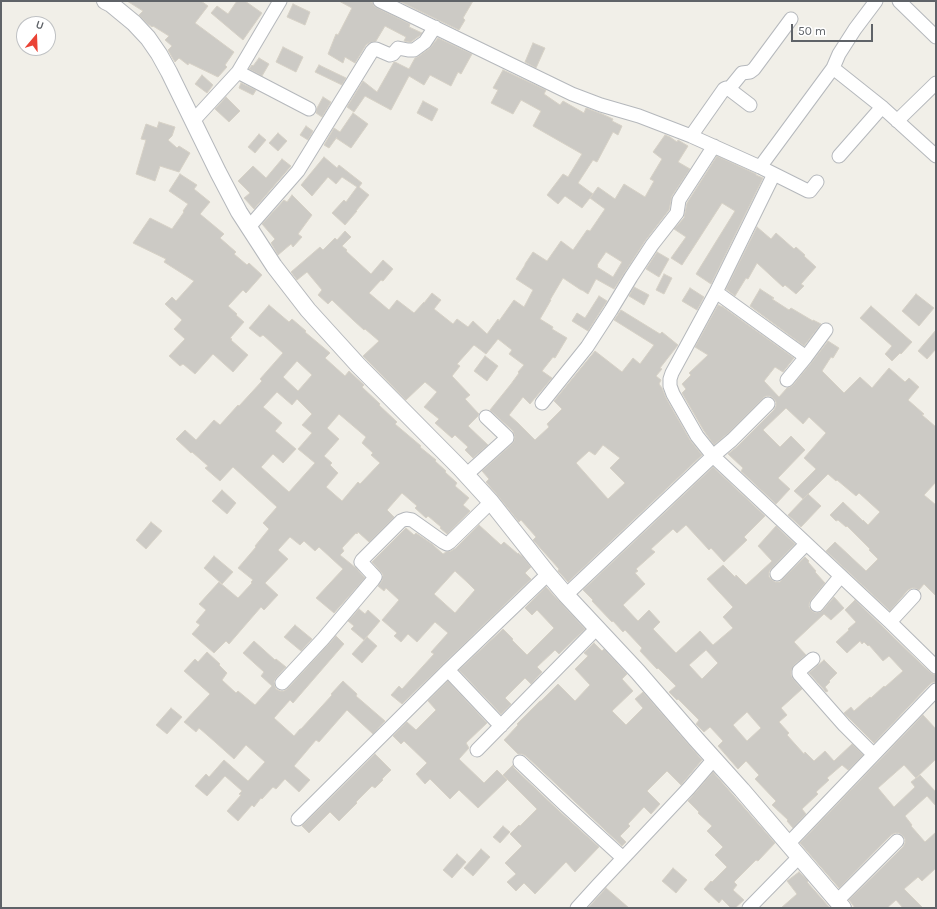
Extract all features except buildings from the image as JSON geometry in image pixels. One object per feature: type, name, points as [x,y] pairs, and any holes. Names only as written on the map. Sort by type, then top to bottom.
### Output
[{"type":"street","points":[[193,121],[238,72],[280,1]]},
{"type":"street","points":[[380,1],[405,6],[436,27],[572,94],[601,105],[639,116],[691,136],[760,167],[808,191],[810,191],[817,182]]},
{"type":"street","points":[[760,167],[833,68],[839,54],[855,29],[876,1]]},
{"type":"street","points":[[899,1],[936,36]]},
{"type":"street","points":[[116,4],[148,38],[159,54],[235,205],[274,266],[308,310],[358,365],[491,502],[566,595],[638,672],[840,904],[897,841]]},
{"type":"street","points":[[729,89],[742,73],[750,72],[754,69],[791,19]]},
{"type":"street","points":[[249,227],[298,171],[372,51],[376,49],[390,55],[398,48],[414,50],[425,42],[436,27]]},
{"type":"street","points":[[833,68],[882,107],[936,156]]},
{"type":"street","points":[[238,72],[309,109]]},
{"type":"street","points":[[897,121],[936,83]]},
{"type":"street","points":[[691,136],[724,89],[729,89],[750,105]]},
{"type":"street","points":[[839,156],[882,107]]},
{"type":"street","points":[[542,403],[587,347],[652,245],[677,213],[679,200],[714,146]]},
{"type":"street","points":[[774,174],[716,292],[672,373],[670,388],[697,436],[713,456],[936,667]]},
{"type":"street","points":[[716,292],[806,357]]},
{"type":"street","points":[[787,380],[826,330]]},
{"type":"street","points":[[566,595],[713,456],[732,440],[768,404]]},
{"type":"street","points":[[466,475],[507,438],[486,417]]},
{"type":"street","points":[[282,683],[323,639],[374,580],[375,577],[361,562],[401,521],[406,518],[412,520],[447,544],[491,502]]},
{"type":"street","points":[[777,574],[806,544]]},
{"type":"street","points":[[298,819],[448,670],[548,574]]},
{"type":"street","points":[[817,605],[840,577]]},
{"type":"street","points":[[890,622],[914,596]]},
{"type":"street","points":[[477,750],[597,628]]},
{"type":"street","points":[[813,659],[799,671],[799,674],[844,725],[873,754]]},
{"type":"street","points":[[448,670],[501,726]]},
{"type":"street","points":[[788,844],[936,690]]},
{"type":"street","points":[[577,908],[689,788],[714,759]]},
{"type":"street","points":[[520,762],[623,858]]},
{"type":"street","points":[[749,908],[799,857]]}]
